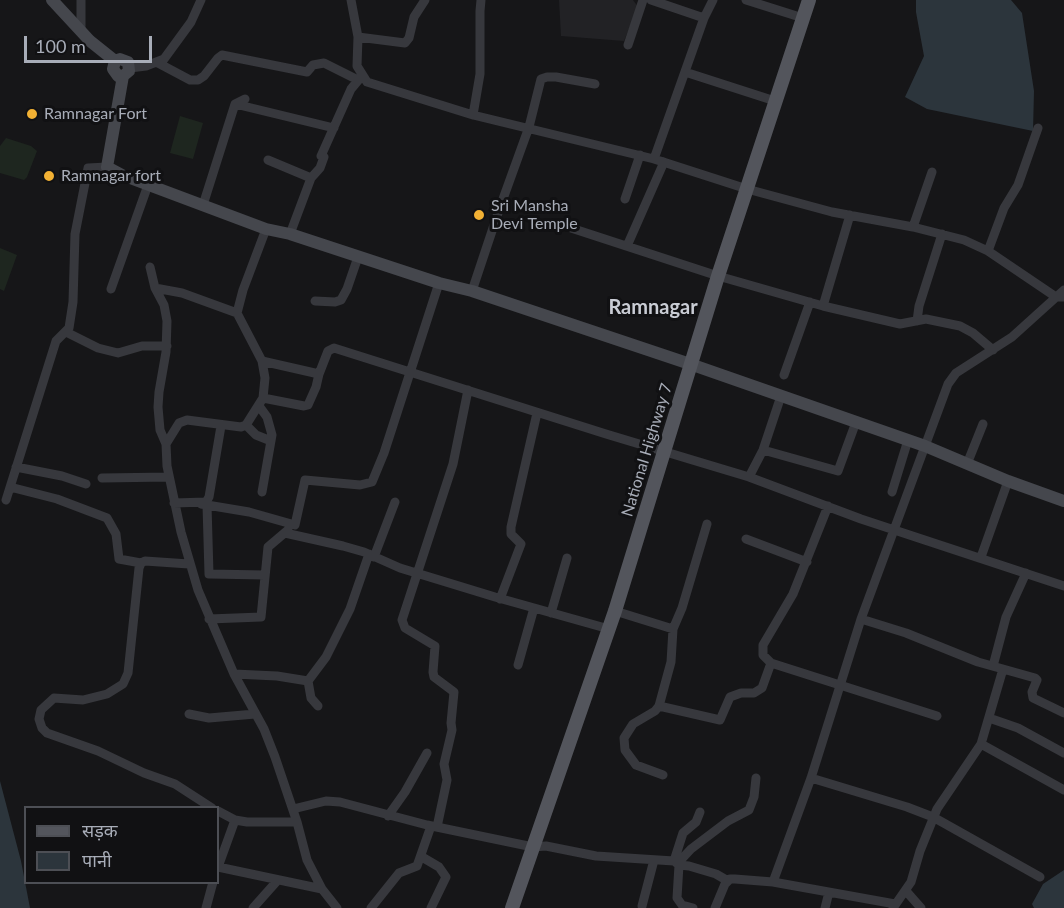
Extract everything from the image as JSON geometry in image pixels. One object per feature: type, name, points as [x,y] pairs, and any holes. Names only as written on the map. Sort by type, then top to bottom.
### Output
[{"type":"main road","points":[[52,0],[81,31],[115,61],[113,69],[115,73],[126,72],[107,167],[122,175],[266,229],[290,234],[439,283],[472,291],[690,364],[925,446],[1008,481],[1064,501]]},
{"type":"main road","name":"National Highway 7","points":[[512,908],[615,611],[690,364],[809,0]]},
{"type":"street","points":[[81,0],[81,31]]},
{"type":"street","points":[[126,72],[158,63],[164,59],[191,22],[201,0]]},
{"type":"street","points":[[351,0],[358,37],[357,66],[360,78]]},
{"type":"street","points":[[358,37],[405,43],[409,38],[414,17],[425,0]]},
{"type":"street","points":[[473,115],[480,74],[481,0]]},
{"type":"street","points":[[628,45],[643,0]]},
{"type":"street","points":[[651,0],[704,18]]},
{"type":"street","points":[[627,246],[659,160],[704,18],[713,0]]},
{"type":"street","points":[[746,0],[803,18]]},
{"type":"street","points":[[158,63],[190,80],[198,80],[204,76],[222,55],[308,72],[313,64],[324,63],[370,83],[473,115],[659,160],[747,189],[832,212],[913,227],[964,240],[988,251],[1060,297]]},
{"type":"street","points":[[686,72],[775,101]]},
{"type":"street","points":[[472,291],[529,127],[541,79],[556,77],[595,84]]},
{"type":"street","points":[[290,234],[311,178],[320,168],[324,157],[321,156],[351,89],[360,78]]},
{"type":"street","points":[[203,205],[235,104],[245,99]]},
{"type":"street","points":[[235,104],[334,129]]},
{"type":"street","points":[[988,251],[1004,208],[1018,185],[1038,128]]},
{"type":"street","points":[[625,199],[640,155]]},
{"type":"street","points":[[268,160],[311,178]]},
{"type":"street","points":[[6,501],[56,340],[69,328],[73,302],[75,234],[88,168],[107,167]]},
{"type":"street","points":[[913,227],[932,172]]},
{"type":"street","points":[[111,289],[148,185]]},
{"type":"street","points":[[823,306],[850,215]]},
{"type":"street","points":[[571,228],[718,276],[823,306],[900,324],[926,319],[960,326],[973,333],[993,350]]},
{"type":"street","points":[[166,444],[176,425],[182,421],[235,428],[246,425],[261,402],[265,378],[262,361],[237,313],[243,290],[266,229]]},
{"type":"street","points":[[917,321],[919,306],[942,234]]},
{"type":"street","points":[[315,301],[341,300],[358,257]]},
{"type":"street","points":[[150,267],[155,288],[164,305],[167,321],[158,407],[160,430],[166,444],[169,477],[189,564],[209,619],[275,757],[297,822],[303,851],[322,889],[336,908]]},
{"type":"street","points":[[209,619],[261,616],[268,547],[295,525],[304,480],[360,485],[372,482],[384,453],[439,283]]},
{"type":"street","points":[[155,288],[182,293],[237,313]]},
{"type":"street","points":[[773,882],[811,778],[861,619],[951,378],[967,364],[993,350],[1012,336],[1060,297],[1064,290]]},
{"type":"street","points":[[784,375],[810,302]]},
{"type":"street","points":[[66,332],[98,348],[118,353],[142,346],[166,346]]},
{"type":"street","points":[[261,402],[308,405],[328,351],[334,348],[749,477],[894,530],[1064,586]]},
{"type":"street","points":[[262,361],[319,374]]},
{"type":"street","points":[[371,908],[399,873],[417,866],[434,827],[447,780],[444,764],[452,730],[454,692],[434,677],[435,646],[402,624],[416,572],[453,464],[468,390]]},
{"type":"street","points":[[749,477],[763,450],[781,396]]},
{"type":"street","points":[[261,402],[272,429],[261,492]]},
{"type":"street","points":[[500,599],[521,544],[511,534],[511,527],[537,412]]},
{"type":"street","points":[[763,450],[838,471],[855,422]]},
{"type":"street","points":[[967,464],[983,424]]},
{"type":"street","points":[[246,425],[256,435],[271,441]]},
{"type":"street","points":[[221,426],[209,497],[204,504],[209,574],[265,575]]},
{"type":"street","points":[[892,492],[908,440]]},
{"type":"street","points":[[16,467],[62,476],[86,484]]},
{"type":"street","points":[[102,478],[169,477]]},
{"type":"street","points":[[981,557],[1008,481]]},
{"type":"street","points":[[10,487],[57,499],[107,518],[116,534],[119,559],[141,564]]},
{"type":"street","points":[[318,706],[311,698],[308,681],[326,657],[345,618],[395,502]]},
{"type":"street","points":[[174,503],[204,504],[249,512],[295,525]]},
{"type":"street","points":[[828,506],[788,604],[763,645],[763,656],[771,663],[937,716]]},
{"type":"street","points":[[663,775],[636,765],[623,744],[627,731],[633,724],[655,711],[659,706],[671,662],[673,629],[682,608],[707,524]]},
{"type":"street","points":[[285,533],[327,542],[500,599],[609,629]]},
{"type":"street","points":[[746,539],[807,562]]},
{"type":"street","points":[[550,613],[567,558]]},
{"type":"street","points":[[189,564],[145,561],[141,564],[127,678],[117,689],[82,700],[63,698],[49,701],[41,710],[39,719],[42,728],[47,733],[98,751],[144,774],[175,783],[210,806]]},
{"type":"street","points":[[993,666],[1006,617],[1026,573]]},
{"type":"street","points":[[518,665],[534,608]]},
{"type":"street","points":[[615,611],[673,629]]},
{"type":"street","points":[[861,619],[906,633],[962,656],[1035,678],[1037,680],[1032,693],[1033,698],[1064,713]]},
{"type":"street","points":[[659,706],[720,720],[730,697],[741,693],[754,693],[762,688],[771,663]]},
{"type":"street","points":[[715,908],[722,888],[728,881],[735,879],[773,882],[894,906],[911,882],[933,817],[981,744],[1003,669]]},
{"type":"street","points":[[234,674],[277,676],[308,681]]},
{"type":"street","points":[[189,714],[209,718],[255,714]]},
{"type":"street","points":[[989,718],[1018,728],[1064,753]]},
{"type":"street","points":[[981,744],[1064,790]]},
{"type":"street","points":[[388,816],[427,753]]},
{"type":"street","points":[[677,863],[691,849],[728,821],[749,810],[754,797],[756,778]]},
{"type":"street","points":[[811,778],[933,817],[1040,877]]},
{"type":"street","points":[[292,809],[332,801],[434,827],[533,847],[546,846],[596,856],[677,863],[716,874],[728,881]]},
{"type":"street","points":[[219,812],[235,820],[254,823],[297,822]]},
{"type":"street","points":[[693,908],[682,904],[677,898],[677,863],[684,833],[696,822],[700,812]]},
{"type":"street","points":[[219,865],[235,820]]},
{"type":"street","points":[[422,857],[439,867],[446,877],[431,908]]},
{"type":"street","points":[[642,906],[654,860]]},
{"type":"street","points":[[219,868],[322,889]]},
{"type":"street","points":[[254,908],[277,880]]},
{"type":"street","points":[[206,908],[212,884]]},
{"type":"street","points":[[906,891],[921,908]]},
{"type":"street","points":[[825,908],[829,892]]},
{"type":"shaded area","points":[[559,0],[633,0],[638,7],[624,41],[561,36]]},
{"type":"shaded area","points":[[180,116],[203,123],[193,159],[170,153]]},
{"type":"shaded area","points":[[6,138],[31,146],[37,151],[24,180],[0,173],[0,146]]},
{"type":"shaded area","points":[[0,248],[17,255],[4,291],[0,289]]},
{"type":"water","points":[[916,0],[1011,0],[1022,13],[1034,91],[1033,131],[927,109],[905,97],[924,56]]},
{"type":"water","points":[[0,781],[21,861],[30,908],[0,908]]},
{"type":"water","points":[[1064,870],[1064,908],[1034,908],[1032,904],[1043,884]]},
{"type":"place","name":"Ramnagar Fort","points":[[32,114]]},
{"type":"place","name":"Ramnagar fort","points":[[49,176]]},
{"type":"place","name":"Sri Mansha Devi Temple","points":[[479,215]]},
{"type":"district","name":"Ramnagar","points":[[653,308]]}]
